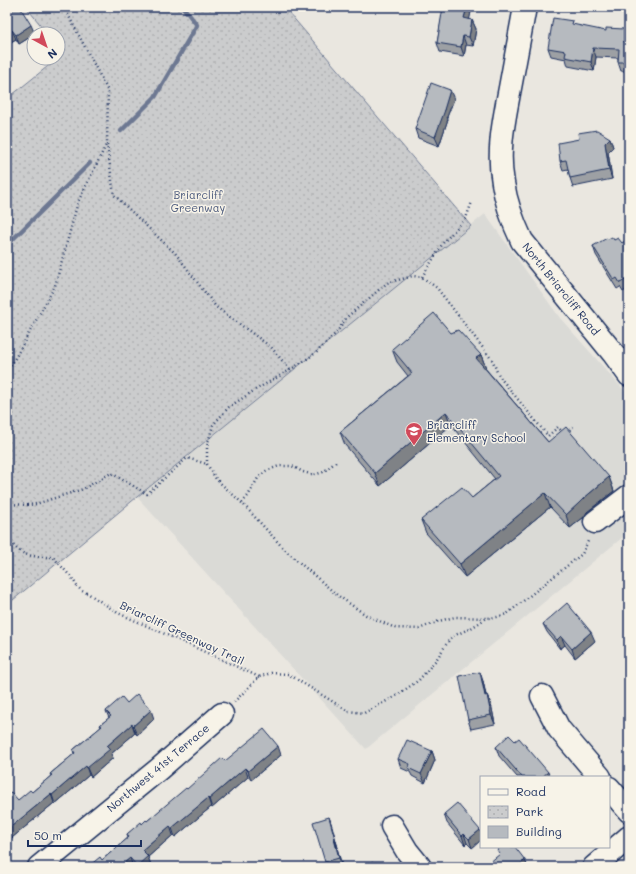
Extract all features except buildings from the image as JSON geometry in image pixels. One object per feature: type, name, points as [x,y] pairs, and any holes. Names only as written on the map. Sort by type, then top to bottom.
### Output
[{"type":"street","name":"North Briarcliff Road","points":[[525,7],[502,133],[501,158],[503,182],[508,207],[522,241],[629,375]]},
{"type":"street","points":[[592,529],[629,496]]},
{"type":"street","points":[[542,696],[559,729],[599,776]]},
{"type":"street","name":"Northwest 41st Terrace","points":[[39,867],[226,711]]},
{"type":"street","points":[[610,789],[629,811]]},
{"type":"street","points":[[392,826],[407,852],[420,867]]},
{"type":"street","points":[[594,867],[629,837]]},
{"type":"path","points":[[64,7],[108,91],[107,144],[114,195],[176,254],[216,307],[271,347],[290,370]]},
{"type":"path","points":[[7,373],[55,286],[78,202],[107,144]]},
{"type":"path","points":[[422,277],[443,243],[466,218],[472,202]]},
{"type":"path","points":[[573,427],[564,435],[558,428],[548,436],[502,380],[493,361],[437,288],[422,277],[413,276],[387,283],[347,317],[337,332],[316,353],[229,407],[213,425],[207,446],[207,464],[216,479],[242,503],[286,551],[337,595],[366,615],[396,628],[419,629],[439,621],[455,617],[488,618],[507,614],[582,554],[592,529]]},
{"type":"path","points":[[7,432],[7,486]]},
{"type":"path","points":[[7,504],[36,504],[83,489],[111,473],[147,494],[187,458],[207,464]]},
{"type":"path","points":[[242,503],[248,496],[258,478],[266,471],[279,466],[292,466],[303,472],[314,475],[323,472],[336,462]]},
{"type":"path","name":"Briarcliff Greenway Trail","points":[[7,535],[21,552],[35,557],[53,557],[82,591],[118,613],[259,677]]},
{"type":"path","points":[[226,711],[259,677],[271,673],[288,674],[348,711],[364,713],[396,696],[419,680],[436,660],[451,637],[488,618]]},
{"type":"shaded area","name":"Briarcliff Elementary School","points":[[485,214],[560,318],[629,396],[629,532],[366,749],[137,497]]},
{"type":"green space","name":"Briarcliff Greenway","points":[[26,7],[284,7],[471,226],[137,497],[7,605],[7,99],[48,66],[66,66],[66,26],[41,26]]},
{"type":"waterway","points":[[121,131],[155,97],[197,25],[183,7]]},
{"type":"waterway","points":[[7,245],[90,163]]},
{"type":"place","name":"Briarcliff Elementary School","points":[[414,446]]}]
